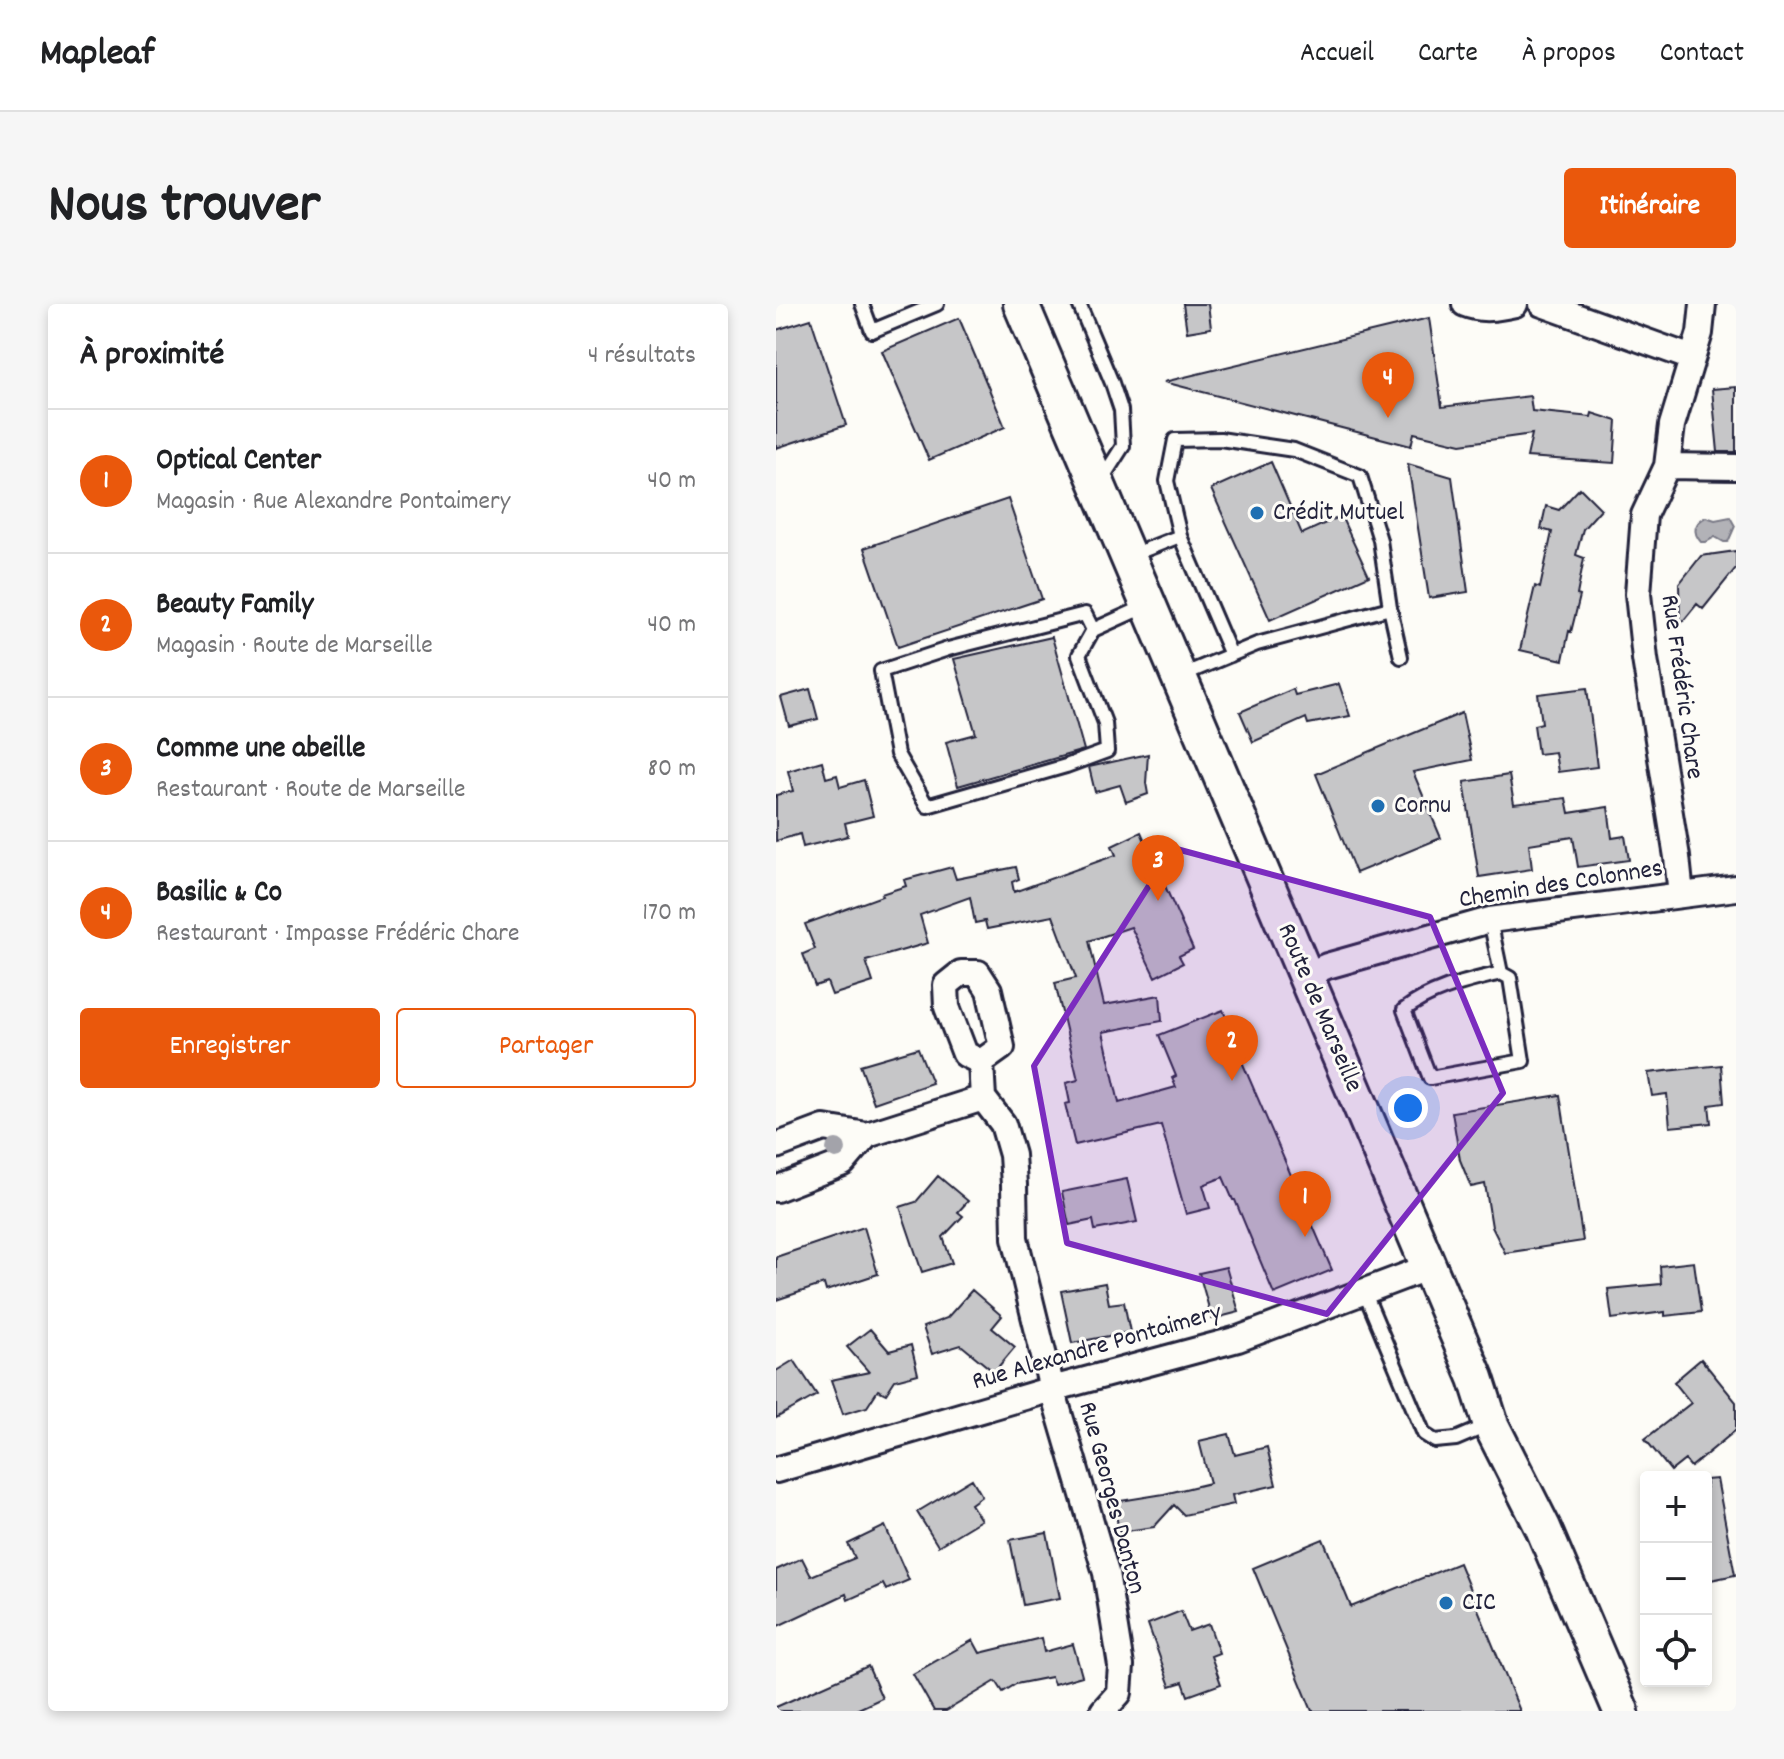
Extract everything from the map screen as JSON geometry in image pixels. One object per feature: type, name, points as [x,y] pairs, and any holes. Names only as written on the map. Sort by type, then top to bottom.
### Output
[{"type":"main road","name":"Route de Marseille","points":[[1021,304],[1476,1378],[1491,1425],[1543,1528],[1621,1711]]},
{"type":"street","points":[[1465,304],[1478,309],[1515,304]]},
{"type":"street","name":"Rue Frédéric Chare","points":[[1681,895],[1638,594],[1644,515],[1667,466],[1672,425],[1700,333],[1703,304]]},
{"type":"street","points":[[1547,305],[1692,358]]},
{"type":"street","points":[[1667,466],[1736,467]]},
{"type":"street","name":"Chemin des Colonnes","points":[[1306,975],[1327,966],[1490,920],[1736,888]]},
{"type":"street","points":[[776,1146],[824,1128],[867,1135],[983,1098],[981,1062]]},
{"type":"street","name":"Rue Georges Danton","points":[[983,1098],[1003,1124],[1012,1155],[1015,1238],[1052,1389],[1106,1573],[1121,1666],[1119,1693],[1103,1711]]},
{"type":"street","points":[[776,1189],[843,1163],[867,1135]]},
{"type":"street","name":"Rue Alexandre Pontaimery","points":[[776,1470],[1052,1389],[1238,1339],[1429,1267]]},
{"type":"lane","points":[[862,304],[872,331],[937,304]]},
{"type":"lane","points":[[1079,304],[1121,410],[1123,446],[1098,485]]},
{"type":"lane","points":[[1231,655],[1180,536],[1167,481],[1175,440],[1220,439],[1294,450],[1360,476],[1380,540],[1401,657]]},
{"type":"lane","points":[[1129,557],[1180,536]]},
{"type":"lane","points":[[1093,630],[1085,614],[948,649],[881,671],[897,754],[927,806],[1107,751],[1105,723],[1079,655],[1093,630],[1149,605]]},
{"type":"lane","points":[[1179,676],[1257,644],[1390,608]]},
{"type":"lane","points":[[1490,920],[1501,973],[1510,978],[1523,1061],[1430,1078],[1404,1010],[1439,990],[1501,973]]},
{"type":"lane","points":[[1364,1291],[1424,1434],[1435,1441],[1456,1439],[1491,1425]]},
{"type":"highlighted area","points":[[1173,848],[1430,917],[1503,1093],[1327,1314],[1067,1243],[1034,1066]]},
{"type":"shaded area","points":[[1706,517],[1715,520],[1730,517],[1735,526],[1728,542],[1715,537],[1701,542],[1696,528]]},
{"type":"building","points":[[1183,304],[1208,304],[1211,328],[1187,332]]},
{"type":"building","points":[[959,318],[1005,427],[929,460],[882,351]]},
{"type":"building","points":[[1429,318],[1442,407],[1530,396],[1532,411],[1591,417],[1592,413],[1617,421],[1614,463],[1527,457],[1532,434],[1461,444],[1414,433],[1411,446],[1164,382]]},
{"type":"building","points":[[811,319],[846,425],[776,448],[776,330]]},
{"type":"building","points":[[1736,387],[1736,452],[1718,452],[1712,389]]},
{"type":"building","points":[[1271,462],[1302,534],[1341,516],[1369,576],[1270,620],[1211,489]]},
{"type":"building","points":[[1408,464],[1452,477],[1468,592],[1429,598]]},
{"type":"building","points":[[1580,488],[1601,509],[1583,529],[1576,555],[1584,558],[1577,595],[1580,596],[1563,660],[1520,650],[1535,586],[1540,588],[1552,532],[1541,529],[1546,506],[1559,510]]},
{"type":"building","points":[[1008,499],[1042,599],[898,647],[864,548]]},
{"type":"building","points":[[1736,551],[1736,568],[1703,609],[1697,604],[1680,625],[1679,584],[1701,556]]},
{"type":"building","points":[[1052,637],[1084,750],[958,786],[946,742],[976,734],[954,659]]},
{"type":"building","points":[[1339,684],[1350,716],[1308,724],[1306,718],[1253,742],[1240,712],[1293,689],[1295,695]]},
{"type":"building","points":[[1587,688],[1597,767],[1558,772],[1555,752],[1538,754],[1534,725],[1542,723],[1538,694]]},
{"type":"building","points":[[810,689],[818,719],[789,726],[781,697]]},
{"type":"building","name":"Cornu","points":[[1462,713],[1472,760],[1413,772],[1441,838],[1356,873],[1316,774]]},
{"type":"building","points":[[1148,754],[1148,794],[1126,802],[1120,785],[1095,792],[1089,767]]},
{"type":"building","points":[[822,761],[826,778],[837,775],[840,787],[864,780],[873,816],[845,823],[848,836],[803,847],[800,834],[776,841],[776,795],[793,791],[788,771]]},
{"type":"building","points":[[1509,775],[1514,804],[1566,798],[1569,813],[1608,807],[1612,838],[1625,836],[1629,860],[1578,867],[1573,837],[1529,844],[1532,869],[1479,877],[1464,782]]},
{"type":"building","points":[[1141,832],[1193,949],[1179,956],[1183,963],[1155,977],[1131,927],[1089,941],[1104,1005],[1160,995],[1162,1021],[1103,1032],[1119,1103],[1176,1087],[1172,1078],[1176,1076],[1159,1035],[1223,1010],[1230,1034],[1332,1270],[1274,1294],[1223,1177],[1203,1185],[1210,1208],[1186,1214],[1161,1125],[1075,1145],[1065,1104],[1070,1103],[1066,1083],[1078,1080],[1055,983],[1076,978],[1053,916],[987,929],[985,921],[975,923],[970,897],[920,915],[928,943],[866,961],[873,982],[832,995],[827,982],[815,986],[803,954],[815,949],[805,924],[906,886],[904,880],[952,867],[956,879],[1016,867],[1019,879],[1012,882],[1014,892],[1116,855],[1112,846]]},
{"type":"building","points":[[918,1048],[932,1083],[874,1103],[860,1065]]},
{"type":"building","points":[[1721,1065],[1724,1103],[1709,1105],[1711,1123],[1670,1127],[1667,1094],[1652,1096],[1648,1073]]},
{"type":"building","points":[[1560,1095],[1583,1241],[1505,1253],[1492,1227],[1485,1184],[1471,1187],[1460,1160],[1452,1112]]},
{"type":"building","points":[[938,1176],[968,1201],[958,1212],[963,1216],[943,1237],[952,1263],[922,1272],[900,1207],[916,1202]]},
{"type":"building","points":[[1127,1179],[1137,1222],[1095,1230],[1093,1220],[1069,1225],[1062,1192]]},
{"type":"building","points":[[864,1227],[878,1274],[826,1291],[824,1284],[776,1300],[776,1257]]},
{"type":"building","points":[[1694,1262],[1701,1312],[1665,1316],[1665,1312],[1612,1319],[1608,1289],[1661,1284],[1660,1266]]},
{"type":"building","points":[[1226,1267],[1239,1312],[1212,1319],[1199,1273]]},
{"type":"building","points":[[1105,1283],[1109,1304],[1124,1302],[1130,1332],[1072,1343],[1061,1291]]},
{"type":"building","points":[[972,1290],[1002,1316],[992,1328],[1015,1347],[994,1372],[961,1345],[932,1354],[923,1327],[947,1318]]},
{"type":"building","points":[[870,1329],[889,1351],[911,1345],[918,1374],[895,1380],[886,1394],[878,1390],[867,1407],[843,1414],[831,1380],[869,1372],[847,1347]]},
{"type":"building","points":[[1701,1359],[1736,1402],[1736,1430],[1691,1467],[1685,1460],[1671,1471],[1645,1439],[1691,1403],[1674,1382]]},
{"type":"building","points":[[794,1360],[817,1395],[776,1418],[776,1371]]},
{"type":"building","points":[[1229,1434],[1235,1455],[1267,1447],[1276,1485],[1232,1495],[1234,1504],[1184,1515],[1174,1505],[1154,1527],[1119,1532],[1114,1502],[1210,1483],[1199,1441]]},
{"type":"building","points":[[972,1479],[982,1496],[971,1504],[981,1520],[938,1546],[917,1512]]},
{"type":"building","points":[[1712,1479],[1717,1479],[1735,1575],[1712,1580],[1712,1543]]},
{"type":"building","points":[[885,1526],[909,1580],[886,1590],[883,1584],[848,1600],[846,1594],[776,1627],[776,1570],[802,1558],[811,1576],[855,1558],[848,1544]]},
{"type":"building","points":[[1047,1533],[1060,1598],[1023,1605],[1010,1540]]},
{"type":"building","points":[[1323,1539],[1351,1607],[1459,1563],[1520,1711],[1312,1711],[1253,1568]]},
{"type":"building","points":[[1181,1611],[1189,1631],[1209,1624],[1219,1653],[1211,1656],[1221,1684],[1188,1696],[1183,1682],[1170,1686],[1148,1624]]},
{"type":"building","points":[[1041,1638],[1044,1652],[1073,1644],[1082,1676],[1054,1684],[1051,1677],[1016,1684],[1003,1692],[996,1681],[946,1711],[934,1711],[913,1674],[973,1640],[980,1653]]},
{"type":"building","points":[[868,1666],[882,1698],[854,1711],[776,1711],[776,1707]]},
{"type":"place","name":"Basilic & Co","points":[[1388,418]]},
{"type":"place","name":"Crédit Mutuel","points":[[1257,513]]},
{"type":"place","name":"Cornu","points":[[1378,806]]},
{"type":"place","name":"Comme une abeille","points":[[1158,901]]},
{"type":"place","name":"Beauty Family","points":[[1232,1081]]},
{"type":"place","name":"Optical Center","points":[[1305,1237]]},
{"type":"place","name":"CIC","points":[[1446,1603]]}]
